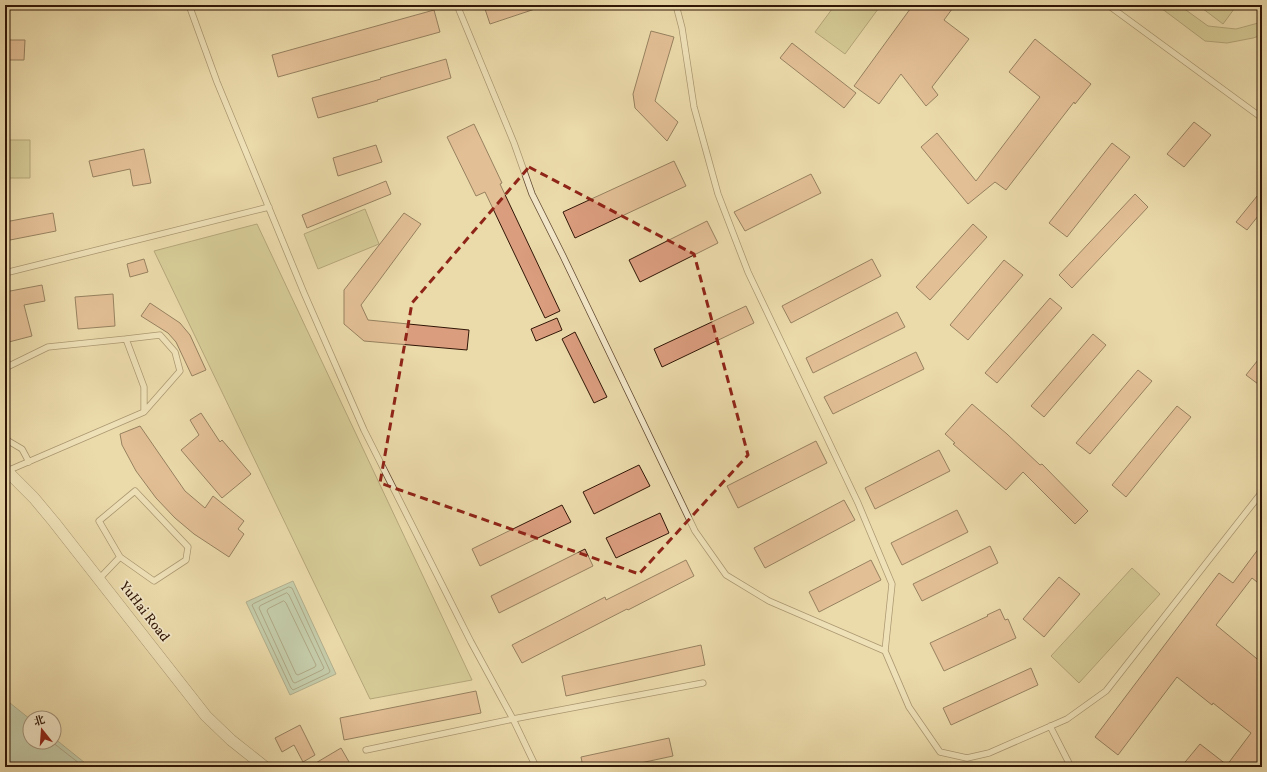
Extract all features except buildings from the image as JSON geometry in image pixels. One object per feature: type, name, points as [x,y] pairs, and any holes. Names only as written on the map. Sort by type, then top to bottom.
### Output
[{"type":"street","name":"YuHai Road","points":[[6,470],[34,498],[54,522],[206,716],[227,736],[265,767]]},
{"type":"lane","points":[[189,5],[217,82],[304,293],[364,430],[513,719],[536,767]]},
{"type":"lane","points":[[457,5],[514,143],[532,194],[695,531],[726,575],[770,601],[885,651]]},
{"type":"lane","points":[[676,5],[682,28],[694,107],[718,194],[748,272],[858,503],[892,584],[885,651],[909,707],[940,752],[967,758],[989,753],[1068,719],[1106,691],[1262,492]]},
{"type":"lane","points":[[1108,5],[1262,118]]},
{"type":"lane","points":[[5,273],[269,207]]},
{"type":"lane","points":[[5,368],[48,347],[160,335],[175,352],[180,371],[144,412],[29,462],[6,470]]},
{"type":"lane","points":[[126,339],[144,387],[144,412]]},
{"type":"lane","points":[[5,439],[22,449],[29,462]]},
{"type":"lane","points":[[135,491],[188,547],[186,560],[154,581],[120,557],[99,521],[135,491]]},
{"type":"lane","points":[[99,579],[120,557]]},
{"type":"lane","points":[[366,750],[513,719],[703,684]]},
{"type":"lane","points":[[1050,726],[1071,767]]},
{"type":"highlighted area","points":[[529,167],[694,254],[748,455],[639,574],[380,483],[412,303]]},
{"type":"shaded area","points":[[835,5],[881,5],[845,54],[815,32]]},
{"type":"shaded area","points":[[1157,5],[1179,5],[1208,26],[1236,29],[1262,22],[1262,35],[1227,43],[1205,41]]},
{"type":"shaded area","points":[[1198,5],[1237,5],[1223,24]]},
{"type":"shaded area","points":[[5,140],[30,140],[30,178],[5,178]]},
{"type":"shaded area","points":[[365,209],[379,244],[318,269],[304,234]]},
{"type":"shaded area","points":[[257,224],[472,680],[370,699],[154,251]]},
{"type":"shaded area","points":[[1132,568],[1160,594],[1079,683],[1051,656]]},
{"type":"water","points":[[293,581],[336,674],[290,695],[246,602]]},
{"type":"water","points":[[5,699],[22,713],[22,750],[62,750],[62,744],[90,767],[5,767]]}]
